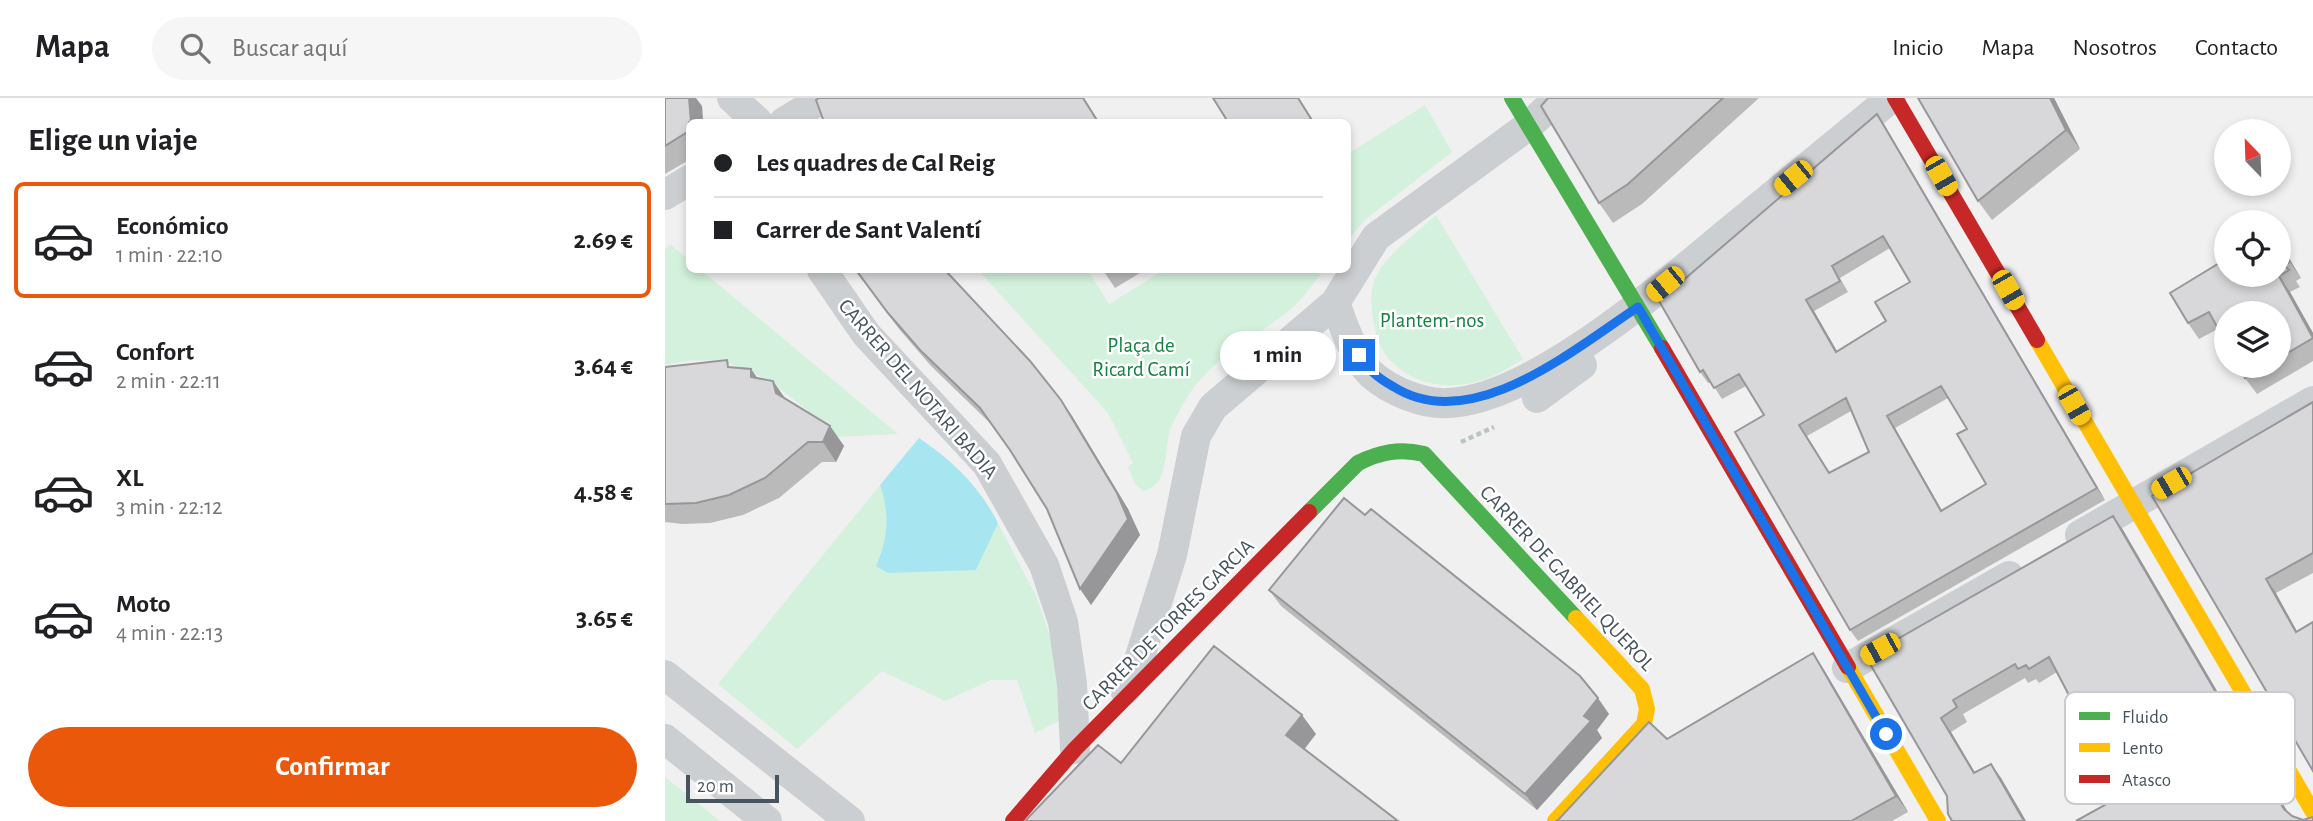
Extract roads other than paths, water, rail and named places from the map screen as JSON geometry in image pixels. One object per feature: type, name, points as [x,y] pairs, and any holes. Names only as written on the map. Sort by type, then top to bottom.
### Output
[{"type":"street","points":[[732,98],[755,119]]},
{"type":"street","points":[[789,119],[823,98]]},
{"type":"street","points":[[1512,98],[1638,307],[1938,821]]},
{"type":"street","points":[[1075,749],[1132,682],[1172,555],[1196,436],[1203,421],[1229,392],[1335,303],[1376,237],[1528,126],[1559,98]]},
{"type":"street","points":[[1335,303],[1348,337],[1371,373],[1408,396],[1448,403],[1495,394],[1531,375],[1638,307],[1893,98],[2243,692]]},
{"type":"street","points":[[665,195],[686,182]]},
{"type":"street","name":"CARRER DEL NOTARI BADIA","points":[[824,273],[866,334],[987,464],[1044,565],[1063,622],[1072,684],[1075,749]]},
{"type":"street","points":[[1537,398],[1597,354]]},
{"type":"street","points":[[1847,668],[2313,401]]},
{"type":"street","name":"CARRER DE GABRIEL QUEROL","points":[[1358,463],[1377,453],[1406,448],[1423,454],[1642,689],[1647,709],[1644,724],[1555,821]]},
{"type":"street","name":"CARRER DE TORRES GARCIA","points":[[1013,821],[1075,749],[1358,463]]},
{"type":"street","points":[[666,677],[850,821]]},
{"type":"street","points":[[665,739],[767,821]]},
{"type":"street","points":[[2295,781],[2313,812]]},
{"type":"water","points":[[919,438],[964,475],[998,523],[976,570],[888,573],[876,566],[886,526],[880,485]]},
{"type":"park label","name":"Plantem-nos","points":[[1432,320]]},
{"type":"park label","name":"Plaça de Ricard Camí","points":[[1141,357]]}]
